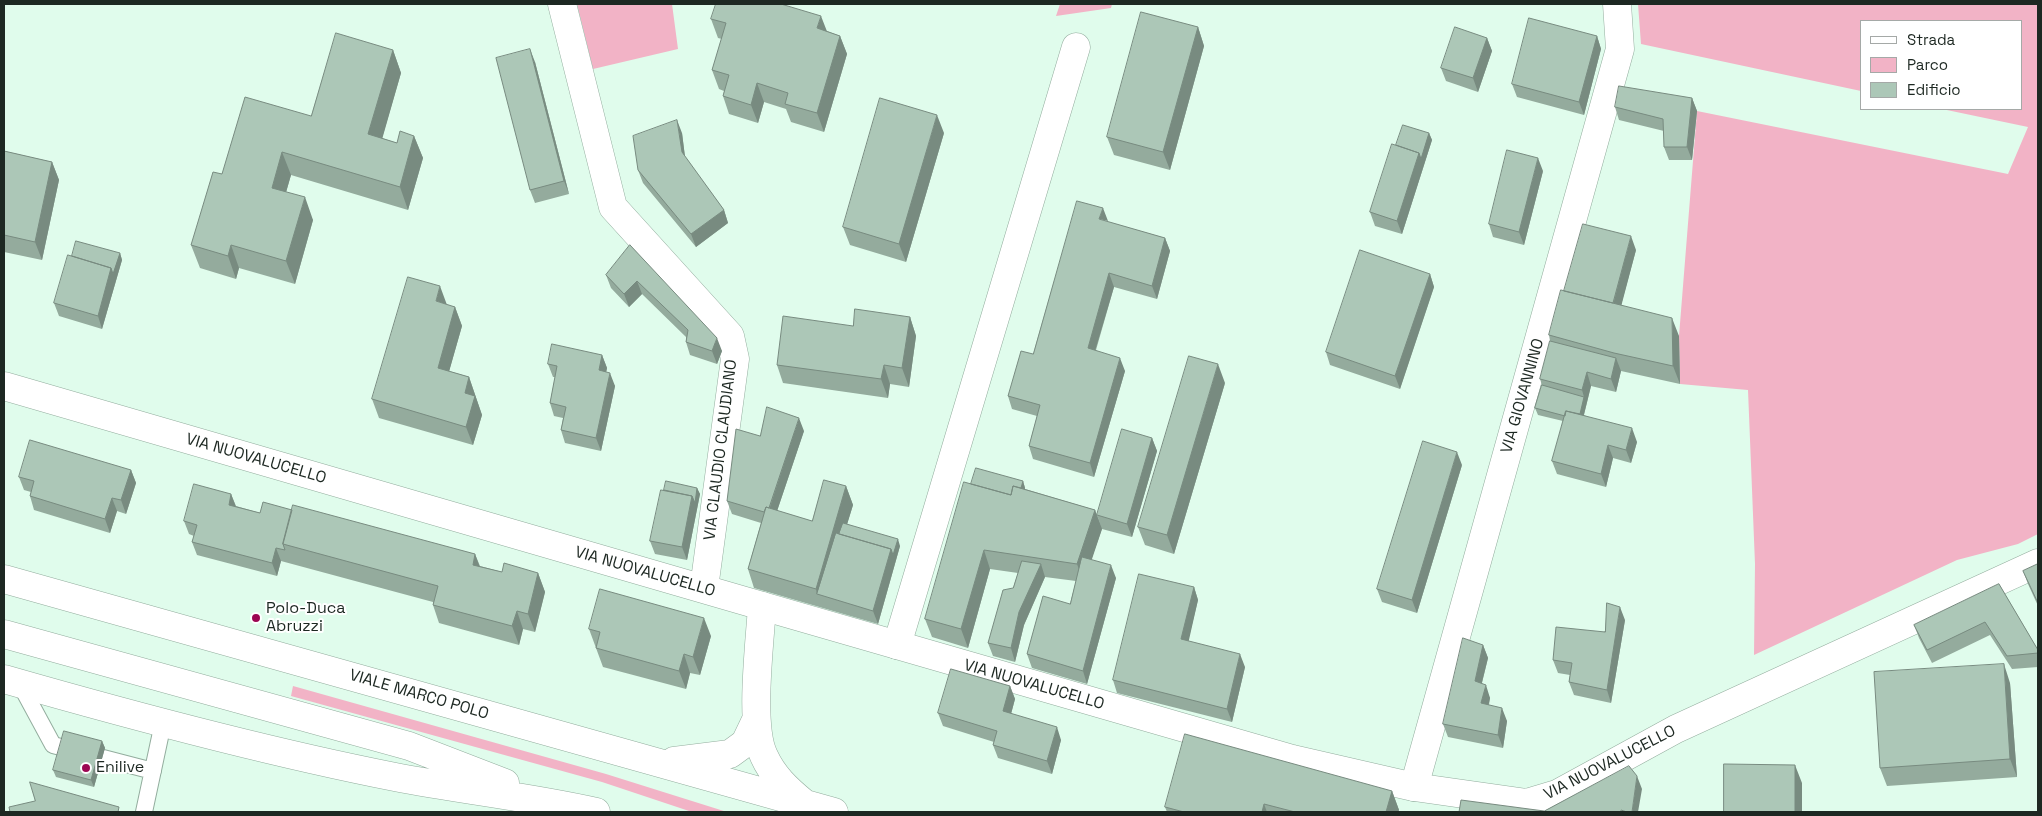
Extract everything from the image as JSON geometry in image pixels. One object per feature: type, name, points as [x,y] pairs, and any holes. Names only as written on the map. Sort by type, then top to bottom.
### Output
[{"type":"main road","name":"VIA CLAUDIO CLAUDIANO","points":[[562,4],[613,207],[730,336],[735,359],[704,588]]},
{"type":"main road","name":"VIA GIOVANNINO","points":[[1414,787],[1620,49],[1617,4]]},
{"type":"main road","points":[[897,645],[1076,47]]},
{"type":"main road","name":"VIA NUOVALUCELLO","points":[[4,386],[1292,759],[1414,787],[1527,803],[1557,794],[1676,729],[2038,563]]},
{"type":"main road","name":"VIALE MARCO POLO","points":[[4,579],[834,812]]},
{"type":"main road","points":[[762,606],[756,720],[763,754],[771,768],[789,790],[804,803]]},
{"type":"main road","points":[[4,634],[409,746],[570,808]]},
{"type":"main road","points":[[12,681],[163,723],[278,752],[397,777],[596,812]]},
{"type":"main road","points":[[660,763],[730,754],[744,743],[756,720]]},
{"type":"lane","points":[[12,681],[53,745],[153,771]]},
{"type":"lane","points":[[144,812],[163,723]]},
{"type":"green space","points":[[577,4],[672,4],[678,49],[593,69]]},
{"type":"green space","points":[[1060,4],[1112,4],[1111,8],[1056,16]]},
{"type":"green space","points":[[1638,4],[2038,4],[2038,534],[2018,544],[1957,560],[1754,655],[1755,564],[1748,390],[1680,384],[1679,336],[1697,111],[2008,174],[2028,127],[1947,110],[2022,110],[2022,20],[1860,20],[1860,91],[1641,44]]},
{"type":"green space","points":[[293,686],[606,774],[727,812],[692,812],[602,782],[291,696]]},
{"type":"building","points":[[716,4],[781,4],[821,16],[817,28],[840,36],[817,113],[785,104],[788,93],[757,83],[751,105],[723,96],[729,75],[712,70],[726,23],[711,19]]},
{"type":"building","points":[[1141,12],[1198,27],[1163,152],[1107,137]]},
{"type":"building","points":[[1529,18],[1597,36],[1579,102],[1512,84]]},
{"type":"building","points":[[1455,27],[1487,38],[1473,78],[1441,68]]},
{"type":"building","points":[[336,33],[393,50],[368,134],[397,143],[400,131],[414,136],[400,187],[282,152],[272,188],[305,197],[286,261],[231,245],[228,256],[191,245],[213,172],[222,174],[245,97],[311,116]]},
{"type":"building","points":[[530,49],[564,181],[530,190],[496,58]]},
{"type":"building","points":[[1619,86],[1692,98],[1687,147],[1664,147],[1663,119],[1615,107]]},
{"type":"building","points":[[880,98],[937,115],[899,244],[843,227]]},
{"type":"building","points":[[677,120],[682,152],[724,210],[691,234],[638,170],[633,136]]},
{"type":"building","points":[[1403,125],[1429,133],[1421,159],[1419,153],[1396,145]]},
{"type":"building","points":[[1392,144],[1419,153],[1397,221],[1370,212]]},
{"type":"building","points":[[1507,150],[1538,158],[1519,232],[1489,224]]},
{"type":"building","points":[[4,151],[52,162],[35,242],[4,235]]},
{"type":"building","points":[[1077,201],[1103,208],[1099,219],[1165,238],[1152,286],[1109,273],[1088,348],[1120,358],[1090,463],[1029,446],[1040,405],[1008,396],[1021,351],[1033,354]]},
{"type":"building","points":[[1583,224],[1631,236],[1613,303],[1564,291]]},
{"type":"building","points":[[76,241],[120,253],[113,274],[111,268],[72,256]]},
{"type":"building","points":[[630,245],[717,338],[712,351],[686,342],[688,330],[637,281],[624,294],[606,275]]},
{"type":"building","points":[[1360,250],[1430,274],[1395,376],[1326,352]]},
{"type":"building","points":[[68,255],[111,268],[98,316],[54,303]]},
{"type":"building","points":[[408,277],[440,286],[436,301],[455,307],[438,368],[469,377],[465,393],[475,396],[466,427],[372,399]]},
{"type":"building","points":[[1561,290],[1672,318],[1673,366],[1614,353],[1549,335]]},
{"type":"building","points":[[855,309],[910,317],[902,368],[884,365],[881,379],[777,365],[783,316],[853,326]]},
{"type":"building","points":[[1550,341],[1616,358],[1611,379],[1587,372],[1582,390],[1540,379]]},
{"type":"building","points":[[552,344],[602,355],[599,370],[610,373],[596,438],[561,430],[566,407],[550,403],[557,366],[548,364]]},
{"type":"building","points":[[1189,356],[1218,364],[1167,535],[1138,527]]},
{"type":"building","points":[[1542,385],[1584,397],[1580,414],[1566,411],[1565,416],[1535,408]]},
{"type":"building","points":[[767,407],[799,418],[769,508],[766,507],[764,512],[727,501],[736,429],[760,436]]},
{"type":"building","points":[[1566,411],[1632,428],[1626,450],[1608,445],[1601,474],[1552,461]]},
{"type":"building","points":[[1122,429],[1152,438],[1127,524],[1097,515]]},
{"type":"building","points":[[30,440],[131,470],[121,500],[112,498],[105,519],[30,496],[34,481],[19,477]]},
{"type":"building","points":[[1423,441],[1457,452],[1412,600],[1377,589]]},
{"type":"building","points":[[976,468],[1023,481],[1021,488],[1013,486],[1011,495],[971,484]]},
{"type":"building","points":[[824,480],[846,486],[816,589],[748,569],[766,507],[812,521]]},
{"type":"building","points":[[666,481],[697,488],[695,503],[692,496],[664,490]]},
{"type":"building","points":[[964,482],[1011,495],[1013,486],[1095,510],[1077,564],[984,550],[961,629],[925,619]]},
{"type":"building","points":[[194,484],[231,494],[229,505],[260,513],[263,502],[292,510],[283,544],[285,550],[276,548],[272,563],[192,542],[197,525],[184,521]]},
{"type":"building","points":[[661,490],[692,496],[682,547],[650,541]]},
{"type":"building","points":[[293,505],[475,554],[473,565],[502,572],[504,563],[538,573],[528,614],[517,611],[512,626],[433,605],[438,586],[283,544]]},
{"type":"building","points":[[843,523],[898,539],[893,555],[891,549],[839,534]]},
{"type":"building","points":[[836,533],[891,549],[873,611],[817,594]]},
{"type":"building","points":[[1082,557],[1111,565],[1083,671],[1027,654],[1043,596],[1070,604]]},
{"type":"building","points":[[1022,561],[1041,564],[1019,612],[1011,648],[988,643],[1003,590],[1013,588]]},
{"type":"building","points":[[2038,564],[2038,603],[2023,571]]},
{"type":"building","points":[[1139,574],[1194,587],[1181,639],[1240,654],[1227,709],[1113,680]]},
{"type":"building","points":[[1999,584],[2038,653],[2007,656],[1985,622],[1927,650],[1914,625]]},
{"type":"building","points":[[600,589],[704,618],[693,657],[684,654],[679,671],[596,648],[600,632],[589,629]]},
{"type":"building","points":[[1607,603],[1620,607],[1607,690],[1569,682],[1572,663],[1553,660],[1556,627],[1605,632]]},
{"type":"building","points":[[1463,638],[1483,645],[1475,681],[1486,685],[1481,703],[1502,708],[1498,735],[1443,724]]},
{"type":"building","points":[[2004,664],[2010,759],[1880,768],[1874,672]]},
{"type":"building","points":[[951,669],[1010,686],[1003,711],[1057,727],[1047,761],[993,745],[997,731],[938,713]]},
{"type":"building","points":[[64,731],[102,741],[91,780],[53,770]]},
{"type":"building","points":[[1185,734],[1392,791],[1386,812],[1295,812],[1264,804],[1262,812],[1184,812],[1165,807]]},
{"type":"building","points":[[1724,764],[1795,765],[1795,812],[1724,812]]},
{"type":"building","points":[[1629,766],[1637,776],[1632,812],[1621,810],[1621,812],[1459,812],[1461,800],[1544,811]]},
{"type":"building","points":[[30,782],[119,807],[118,812],[10,812],[9,807],[35,801]]},
{"type":"place","name":"Polo-Duca Abruzzi","points":[[256,618]]},
{"type":"place","name":"Enilive","points":[[86,768]]}]
